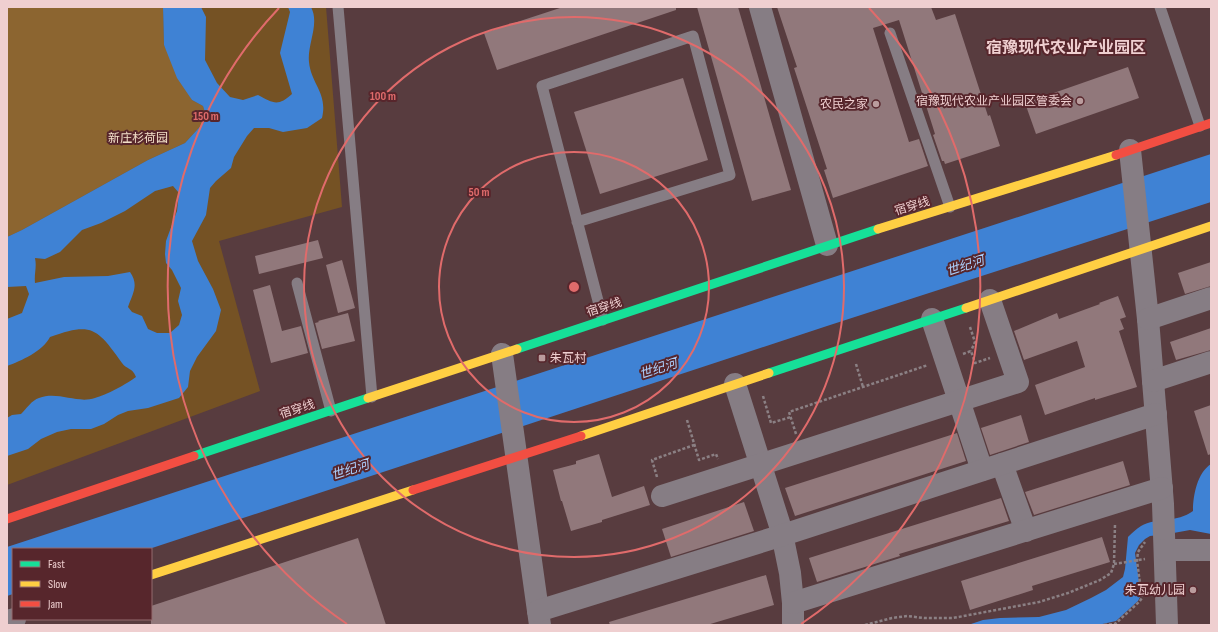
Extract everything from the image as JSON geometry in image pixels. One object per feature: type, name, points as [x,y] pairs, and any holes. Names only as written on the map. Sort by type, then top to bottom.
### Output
[{"type":"main road","name":"宿穿线","points":[[7,519],[372,397],[504,363],[603,320],[827,245],[950,207],[1131,160],[1200,126],[1211,123]]},
{"type":"main road","points":[[152,575],[516,453],[682,402],[964,309],[1140,245],[1211,226]]},
{"type":"street","points":[[760,7],[827,245]]},
{"type":"street","points":[[1131,160],[1148,319],[1162,488],[1166,625]]},
{"type":"street","points":[[1148,319],[1211,298]]},
{"type":"street","points":[[662,496],[1018,382],[990,300]]},
{"type":"street","points":[[932,319],[959,401],[1026,531]]},
{"type":"street","points":[[1153,381],[1211,362]]},
{"type":"street","points":[[504,363],[539,618],[783,535],[1156,414]]},
{"type":"street","points":[[735,384],[783,535],[790,573],[793,603],[793,625]]},
{"type":"street","points":[[793,603],[1162,488]]},
{"type":"street","points":[[1165,550],[1211,550]]},
{"type":"lane","points":[[338,7],[372,397]]},
{"type":"lane","points":[[1160,7],[1200,126]]},
{"type":"lane","points":[[890,33],[950,207]]},
{"type":"lane","points":[[577,222],[730,175],[693,36],[542,86],[577,222],[603,320]]},
{"type":"lane","points":[[297,283],[330,411]]},
{"type":"path","points":[[964,309],[975,342],[971,351],[975,363],[990,357],[1000,388]]},
{"type":"path","points":[[801,452],[789,412],[971,351]]},
{"type":"path","points":[[757,377],[771,423],[791,417]]},
{"type":"path","points":[[682,402],[698,460],[716,454],[723,477]]},
{"type":"path","points":[[662,496],[652,460],[694,445]]},
{"type":"path","points":[[865,625],[907,616],[924,618],[953,618],[1039,602],[1068,593],[1100,580],[1111,573],[1114,564],[1114,527],[1123,500]]},
{"type":"path","points":[[1114,564],[1136,561]]},
{"type":"path","points":[[1115,624],[1119,625]]},
{"type":"green space","name":"新庄杉荷园","points":[[7,7],[326,7],[342,207],[219,241],[260,391],[7,485]]},
{"type":"green space","points":[[7,7],[163,7],[164,45],[192,100],[203,106],[207,119],[185,143],[148,160],[7,237]]},
{"type":"water","points":[[163,7],[201,7],[206,17],[205,60],[217,83],[230,97],[243,100],[258,95],[272,102],[283,101],[292,94],[280,53],[290,12],[288,7],[311,7],[314,27],[309,62],[310,70],[323,102],[322,118],[307,128],[283,132],[269,128],[254,128],[247,136],[234,157],[231,168],[210,188],[206,215],[192,241],[198,261],[213,289],[221,310],[216,331],[197,357],[190,371],[188,387],[179,398],[148,408],[128,411],[91,429],[71,429],[57,432],[41,439],[28,449],[7,456],[7,418],[12,415],[21,414],[36,399],[46,396],[81,400],[95,398],[116,389],[136,377],[99,335],[85,329],[64,332],[50,337],[47,342],[37,351],[7,366],[7,319],[22,313],[29,294],[26,286],[7,287],[7,237],[148,160],[185,143],[207,119],[203,106],[192,100],[177,78],[164,45]],"holes":[[[173,186],[179,193],[177,211],[166,241],[165,254],[166,263],[172,270],[181,288],[178,301],[182,315],[179,325],[170,333],[157,333],[148,329],[142,316],[132,312],[128,307],[135,285],[130,272],[108,276],[64,277],[35,283],[35,258],[45,259],[60,252],[82,230],[101,223],[125,211],[155,191]]]},
{"type":"water","name":"世纪河","points":[[1211,154],[1211,202],[827,326],[152,548],[12,548],[12,594],[7,596],[7,547]]},
{"type":"water","points":[[1211,464],[1211,534],[1190,530],[1150,536],[1145,539],[1139,545],[1135,553],[1139,582],[1136,583],[1136,589],[1140,590],[1140,597],[1138,601],[1116,621],[1098,625],[968,625],[983,620],[1000,618],[1039,617],[1066,610],[1106,590],[1123,577],[1128,537],[1137,528],[1147,523],[1174,519],[1187,515],[1193,511],[1195,492],[1199,479],[1206,468]]},
{"type":"building","points":[[563,7],[676,7],[676,10],[497,70],[484,33]]},
{"type":"building","points":[[697,7],[738,7],[791,190],[752,201]]},
{"type":"building","points":[[777,7],[931,7],[936,20],[955,14],[988,116],[990,115],[1000,146],[945,164],[944,161],[942,161],[933,135],[935,134],[899,20],[873,28],[909,142],[919,139],[928,166],[833,198],[824,170],[827,169],[794,68],[797,67]]},
{"type":"building","points":[[1128,67],[1139,98],[1036,134],[1025,103]]},
{"type":"building","points":[[683,78],[708,160],[600,194],[574,112]]},
{"type":"building","points":[[318,240],[323,258],[259,274],[255,256]]},
{"type":"building","points":[[342,260],[355,308],[338,313],[326,265]]},
{"type":"building","points":[[1211,262],[1211,286],[1185,294],[1178,273]]},
{"type":"building","points":[[270,285],[282,331],[301,326],[308,353],[271,363],[253,290]]},
{"type":"building","points":[[1118,296],[1126,317],[1120,319],[1124,329],[1119,331],[1137,387],[1095,400],[1095,398],[1045,415],[1035,385],[1085,367],[1077,341],[1024,360],[1014,331],[1057,313],[1059,319]]},
{"type":"building","points":[[348,313],[355,341],[322,349],[315,323]]},
{"type":"building","points":[[1211,328],[1211,350],[1176,360],[1170,342]]},
{"type":"building","points":[[1211,405],[1211,454],[1208,455],[1194,411]]},
{"type":"building","points":[[1021,415],[1029,442],[990,455],[981,428]]},
{"type":"building","points":[[957,433],[966,461],[795,516],[785,488]]},
{"type":"building","points":[[599,454],[612,497],[644,486],[650,505],[571,531],[553,470],[576,464],[576,461]]},
{"type":"building","points":[[1123,461],[1130,485],[1034,515],[1025,492]]},
{"type":"building","points":[[1001,498],[1009,521],[899,554],[900,556],[817,582],[809,558]]},
{"type":"building","points":[[744,502],[754,531],[671,557],[662,529]]},
{"type":"building","points":[[1102,537],[1110,562],[1032,586],[1033,590],[970,610],[961,581]]},
{"type":"building","points":[[358,538],[386,625],[151,625],[152,606]]},
{"type":"building","points":[[766,575],[774,605],[707,625],[610,625],[609,622]]},
{"type":"traffic: fast","points":[[517,349],[878,229]]},
{"type":"traffic: fast","points":[[769,373],[966,308]]},
{"type":"traffic: fast","points":[[194,456],[368,398]]},
{"type":"traffic: slow","points":[[878,229],[1116,155]]},
{"type":"traffic: slow","points":[[966,308],[1211,226]]},
{"type":"traffic: slow","points":[[368,398],[517,349]]},
{"type":"traffic: slow","points":[[581,436],[769,373]]},
{"type":"traffic: slow","points":[[152,575],[413,490]]},
{"type":"traffic: jam","points":[[1116,155],[1211,123]]},
{"type":"traffic: jam","points":[[413,490],[581,436]]},
{"type":"traffic: jam","points":[[7,519],[194,456]]},
{"type":"place","name":"宿豫现代农业产业园区管委会","points":[[1080,101]]},
{"type":"place","name":"农民之家","points":[[876,104]]},
{"type":"place","name":"朱瓦村","points":[[542,358]]},
{"type":"place","name":"朱瓦幼儿园","points":[[1193,590]]},
{"type":"district","name":"宿豫现代农业产业园区","points":[[1066,47]]}]
